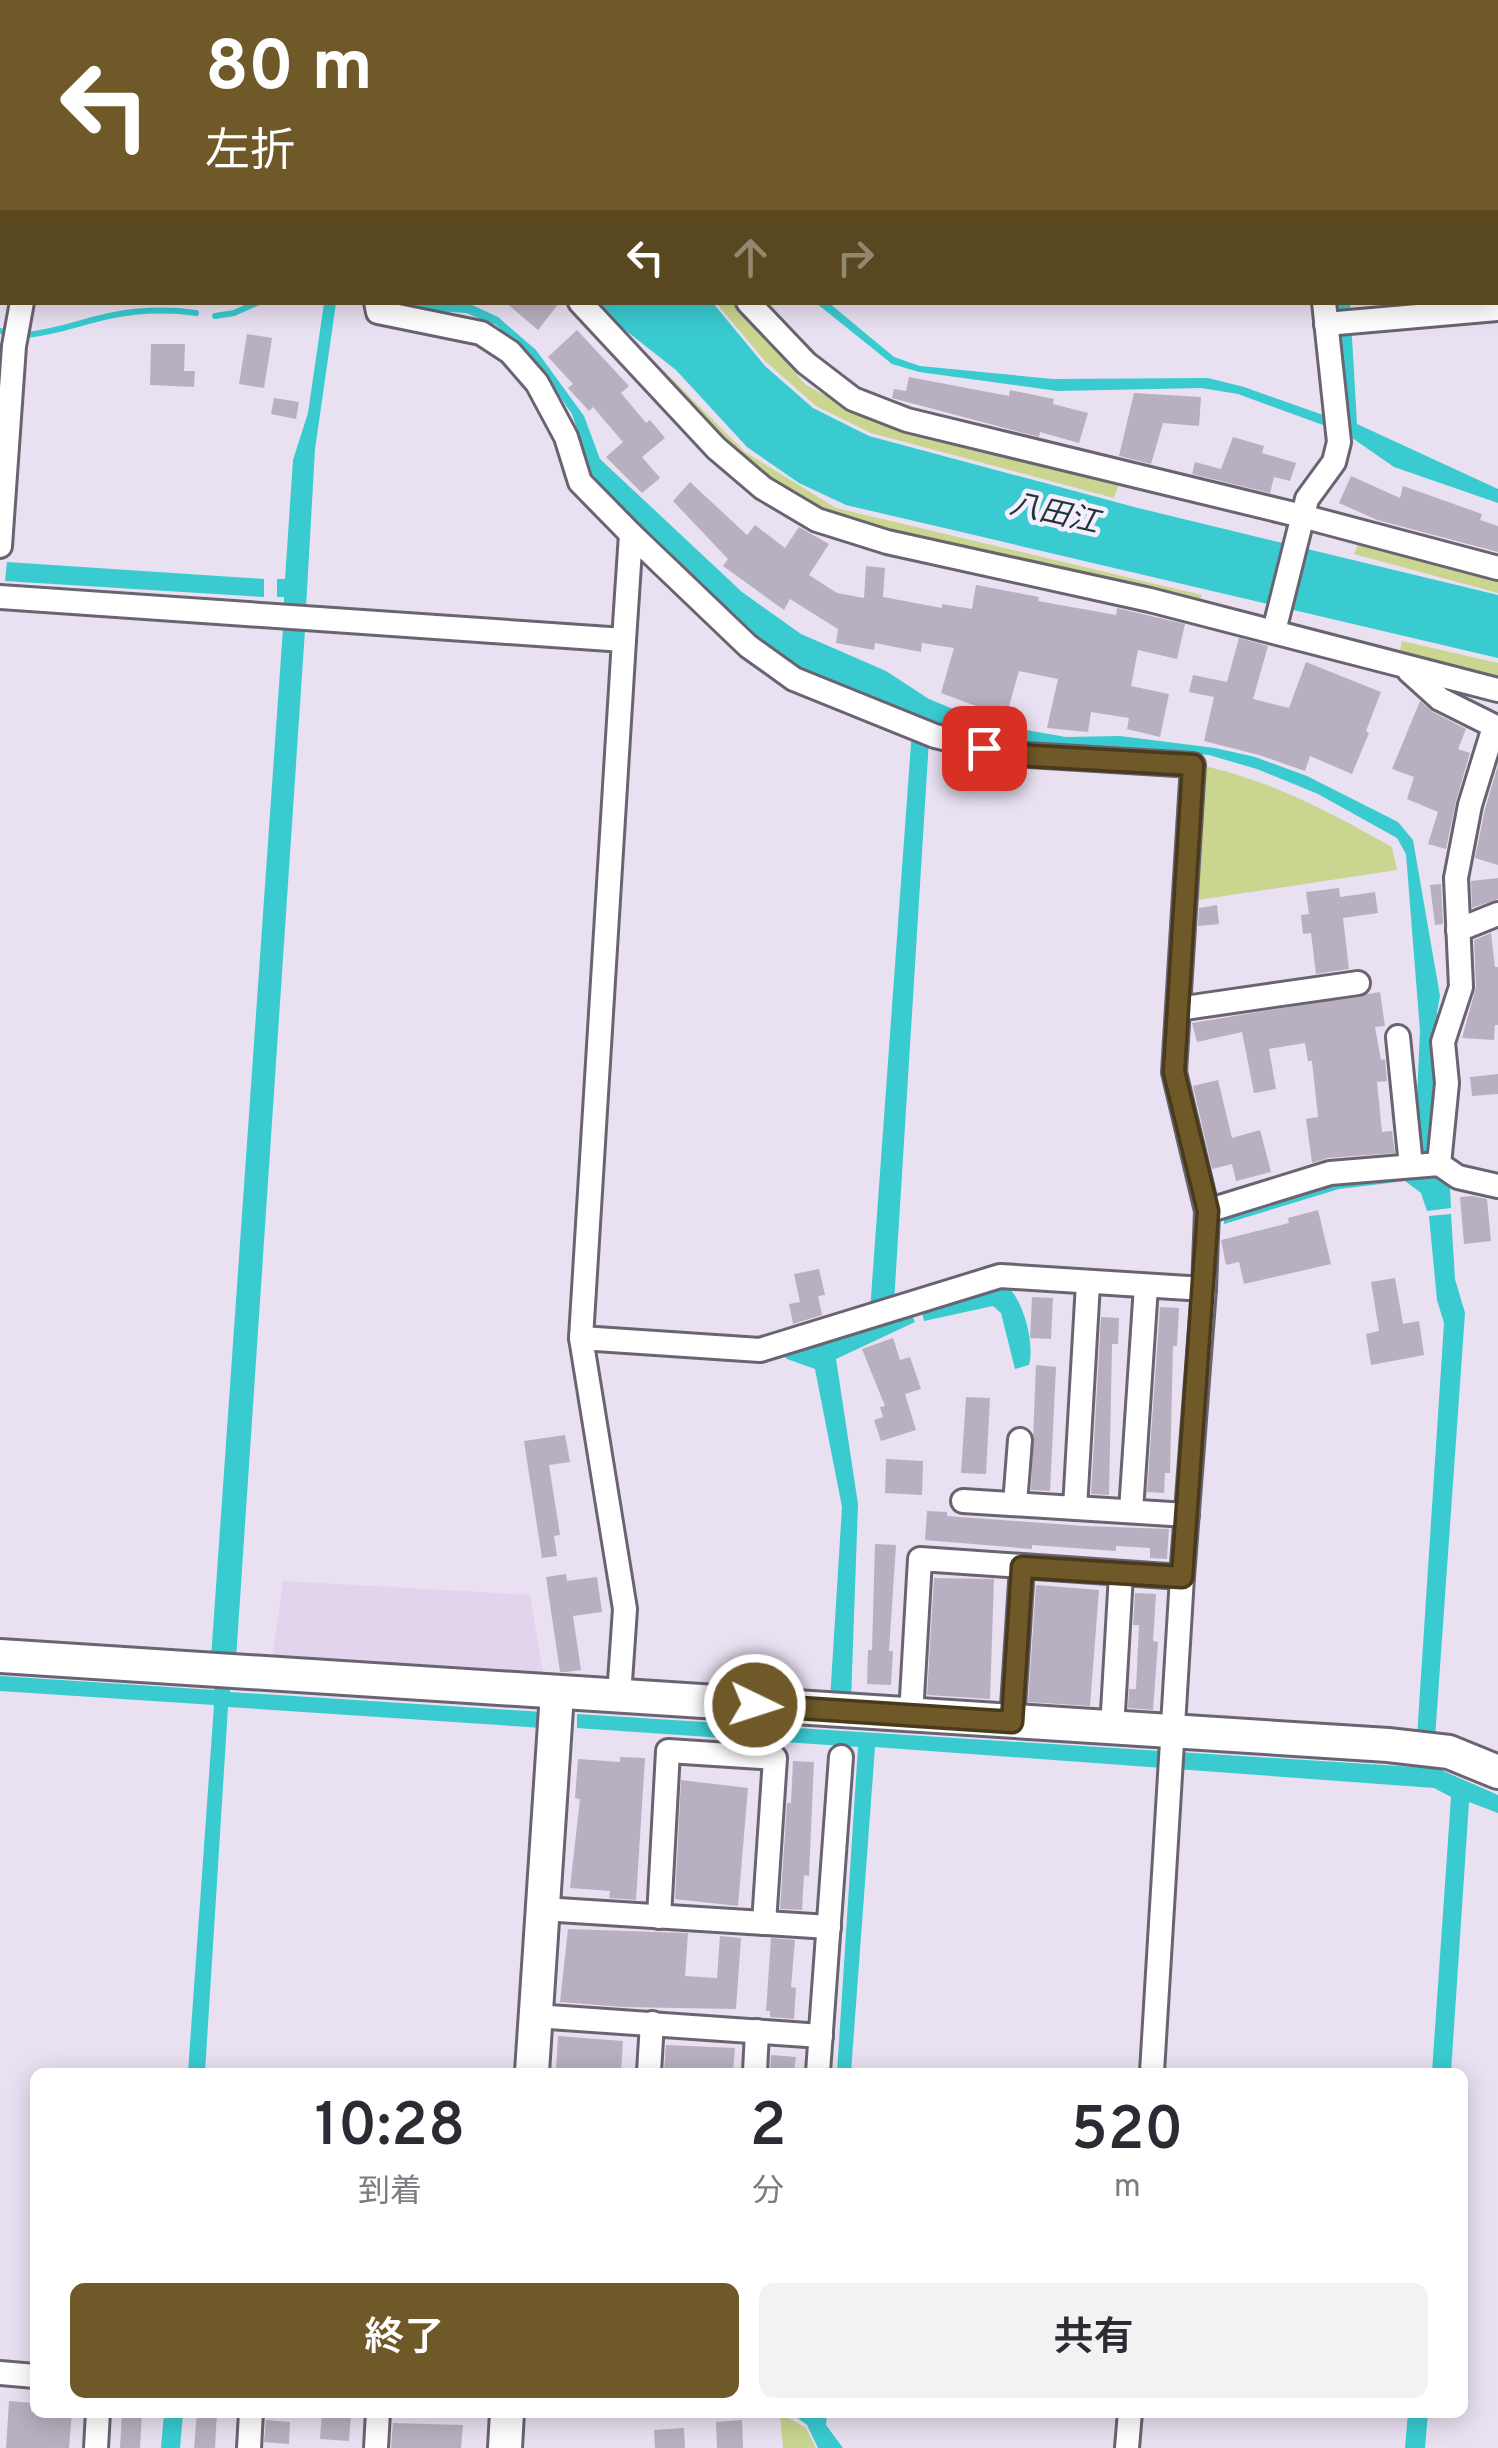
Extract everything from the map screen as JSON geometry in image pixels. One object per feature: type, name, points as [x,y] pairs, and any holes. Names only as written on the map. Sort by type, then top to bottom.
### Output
[{"type":"street","points":[[0,546],[14,346],[21,305]]},
{"type":"street","points":[[377,305],[378,312],[481,332],[510,352],[544,396],[566,438],[580,482],[748,646],[794,679],[935,736],[1012,754],[1193,765],[1174,1072],[1208,1211],[1152,2068]]},
{"type":"street","points":[[583,305],[716,448],[763,488],[817,520],[887,542],[1274,631],[1406,669],[1498,690]]},
{"type":"street","points":[[751,305],[806,363],[853,399],[907,420],[1498,568]]},
{"type":"street","points":[[1274,631],[1307,499],[1334,462],[1339,442],[1325,313],[1356,322],[1498,310]]},
{"type":"street","points":[[619,1696],[625,1609],[581,1338],[631,534]]},
{"type":"street","points":[[0,596],[624,640]]},
{"type":"street","points":[[1406,669],[1440,699],[1496,727],[1470,805],[1456,878],[1460,987],[1443,1042],[1447,1083],[1439,1164]]},
{"type":"street","points":[[1458,930],[1498,914]]},
{"type":"street","points":[[1178,1009],[1358,982]]},
{"type":"street","points":[[1398,1037],[1411,1166]]},
{"type":"street","points":[[1208,1211],[1330,1172],[1439,1164],[1458,1178],[1498,1186]]},
{"type":"street","points":[[581,1338],[760,1350],[1000,1276],[1204,1289]]},
{"type":"street","points":[[1075,1508],[1088,1282]]},
{"type":"street","points":[[1131,1511],[1146,1286]]},
{"type":"street","points":[[1015,1504],[1020,1440]]},
{"type":"street","points":[[963,1501],[1186,1515]]},
{"type":"street","points":[[911,1715],[920,1559],[1182,1577]]},
{"type":"street","points":[[1012,1722],[1022,1567]]},
{"type":"street","points":[[1112,1728],[1121,1574]]},
{"type":"street","points":[[0,1656],[1112,1728],[1173,1752],[1388,1745],[1449,1752],[1498,1772]]},
{"type":"street","points":[[532,2068],[556,1693]]},
{"type":"street","points":[[659,1917],[668,1751],[775,1758],[764,1923]]},
{"type":"street","points":[[818,2068],[841,1757]]},
{"type":"street","points":[[542,1909],[829,1927]]},
{"type":"street","points":[[535,2016],[821,2036]]},
{"type":"street","points":[[649,2068],[652,2023]]},
{"type":"street","points":[[755,2068],[758,2030]]},
{"type":"street","points":[[0,2373],[30,2376]]},
{"type":"street","points":[[96,2448],[98,2418]]},
{"type":"street","points":[[249,2448],[252,2418]]},
{"type":"street","points":[[376,2448],[378,2418]]},
{"type":"street","points":[[505,2448],[508,2418]]},
{"type":"street","points":[[1128,2448],[1130,2418]]},
{"type":"shaded area","points":[[283,1581],[530,1595],[544,1679],[272,1660]]},
{"type":"green space","points":[[718,305],[735,305],[806,385],[877,423],[1118,486],[1114,498],[871,433],[816,406],[765,361]]},
{"type":"green space","points":[[654,361],[745,452],[836,508],[1202,595],[1199,606],[830,515],[746,464],[646,365]]},
{"type":"green space","points":[[1358,544],[1498,582],[1498,593],[1354,554]]},
{"type":"green space","points":[[1402,641],[1498,663],[1498,678],[1399,655]]},
{"type":"green space","points":[[1205,766],[1278,790],[1369,834],[1392,847],[1397,870],[1198,900]]},
{"type":"green space","points":[[780,2418],[789,2418],[806,2428],[816,2448],[783,2448]]},
{"type":"water","points":[[324,305],[336,305],[315,449],[306,608],[284,607],[284,597],[277,597],[277,579],[285,579],[293,460],[308,413]]},
{"type":"water","points":[[393,305],[472,305],[498,317],[536,350],[584,416],[600,459],[742,592],[801,634],[886,671],[929,699],[987,723],[1066,737],[1120,736],[1255,757],[1307,776],[1398,822],[1413,840],[1440,996],[1439,1086],[1432,1154],[1419,1155],[1420,1031],[1406,854],[1397,838],[1318,794],[1209,755],[1121,747],[1084,749],[929,740],[894,1303],[910,1311],[915,1322],[836,1359],[858,1504],[851,1701],[830,1700],[842,1507],[815,1369],[779,1352],[870,1311],[913,716],[803,675],[688,579],[594,480],[572,414],[534,359],[496,325],[466,313]]},
{"type":"water","name":"八田江","points":[[597,305],[715,305],[765,366],[813,408],[869,436],[1138,508],[1498,595],[1498,658],[846,505],[799,483],[747,447],[676,370]]},
{"type":"water","points":[[818,305],[831,305],[894,357],[920,366],[1053,379],[1208,378],[1346,423],[1338,305],[1350,305],[1357,424],[1498,489],[1498,503],[1394,467],[1345,433],[1238,394],[1201,388],[1058,391],[919,372],[892,364]]},
{"type":"water","points":[[7,562],[264,579],[264,597],[5,581]]},
{"type":"water","points":[[283,628],[305,630],[236,1659],[211,1658]]},
{"type":"water","points":[[1432,1175],[1450,1188],[1451,1208],[1427,1211],[1421,1193],[1405,1181],[1339,1189],[1224,1224],[1224,1214],[1338,1181]]},
{"type":"water","points":[[1451,1214],[1455,1279],[1465,1313],[1435,1738],[1417,1737],[1444,1323],[1437,1300],[1429,1216]]},
{"type":"water","points":[[1005,1284],[1017,1299],[1026,1322],[1029,1365],[1015,1369],[1001,1313],[993,1306],[924,1321],[921,1308]]},
{"type":"water","points":[[0,1676],[214,1690],[216,1687],[230,1688],[230,1692],[543,1712],[542,1728],[228,1707],[205,2068],[188,2068],[214,1705],[0,1691]]},
{"type":"water","points":[[577,1714],[1432,1766],[1498,1795],[1498,1813],[1469,1802],[1451,2068],[1432,2068],[1451,1797],[1434,1788],[875,1747],[851,2068],[837,2068],[858,1747],[577,1728]]},
{"type":"water","points":[[164,2418],[183,2418],[180,2448],[161,2448]]},
{"type":"water","points":[[798,2418],[827,2418],[826,2425],[843,2448],[818,2448],[807,2425]]},
{"type":"water","points":[[1408,2418],[1428,2418],[1425,2448],[1405,2448]]},
{"type":"building","points":[[509,305],[558,305],[538,330]]},
{"type":"building","points":[[577,330],[629,386],[621,393],[646,423],[650,420],[665,438],[642,457],[660,478],[642,493],[606,457],[623,442],[593,407],[589,411],[568,388],[573,384],[548,357]]},
{"type":"building","points":[[247,334],[272,338],[264,388],[239,384]]},
{"type":"building","points":[[151,344],[185,344],[184,371],[195,371],[194,387],[150,385]]},
{"type":"building","points":[[909,377],[1009,396],[1010,390],[1054,399],[1053,404],[1088,413],[1079,443],[1040,432],[1039,437],[892,398],[894,389],[906,391]]},
{"type":"building","points":[[1134,393],[1201,397],[1199,426],[1163,423],[1151,464],[1119,456]]},
{"type":"building","points":[[274,398],[299,402],[296,419],[271,414]]},
{"type":"building","points":[[1233,437],[1264,446],[1262,453],[1296,463],[1290,481],[1274,477],[1270,493],[1192,474],[1195,462],[1221,469]]},
{"type":"building","points":[[1351,476],[1400,498],[1403,486],[1482,514],[1480,520],[1498,526],[1498,552],[1377,520],[1339,503]]},
{"type":"building","points":[[690,482],[747,535],[755,525],[785,548],[799,527],[829,544],[809,575],[837,593],[864,598],[866,566],[885,568],[883,597],[942,608],[942,604],[972,609],[976,585],[1039,597],[1038,601],[1116,615],[1117,608],[1185,624],[1177,659],[1138,650],[1131,686],[1169,694],[1160,737],[1127,729],[1129,718],[1091,712],[1088,732],[1047,728],[1058,679],[1019,671],[1006,717],[941,693],[954,648],[922,643],[921,652],[875,643],[874,650],[836,643],[838,629],[790,599],[784,610],[723,566],[728,559],[673,501]]},
{"type":"building","points":[[1239,638],[1268,646],[1253,699],[1289,708],[1306,662],[1381,692],[1352,774],[1310,756],[1305,771],[1204,741],[1214,697],[1189,692],[1193,675],[1227,682]]},
{"type":"building","points":[[1420,701],[1466,729],[1458,749],[1470,753],[1446,849],[1428,844],[1438,812],[1407,799],[1414,777],[1392,769]]},
{"type":"building","points":[[1498,765],[1498,865],[1475,858]]},
{"type":"building","points":[[1498,878],[1498,899],[1472,908],[1471,881]]},
{"type":"building","points":[[1441,884],[1443,924],[1435,925],[1430,885]]},
{"type":"building","points":[[1339,888],[1340,897],[1375,892],[1378,913],[1343,918],[1349,969],[1316,974],[1311,933],[1303,934],[1301,915],[1309,914],[1306,892]]},
{"type":"building","points":[[1217,905],[1219,924],[1198,926],[1199,908]]},
{"type":"building","points":[[1491,933],[1498,967],[1498,1025],[1494,1040],[1462,1038],[1476,987],[1474,940]]},
{"type":"building","points":[[1380,992],[1385,1026],[1375,1027],[1387,1081],[1377,1082],[1382,1132],[1392,1131],[1395,1153],[1328,1158],[1312,1163],[1306,1119],[1318,1117],[1312,1061],[1308,1061],[1305,1043],[1269,1049],[1276,1089],[1254,1093],[1242,1032],[1197,1042],[1192,1023]]},
{"type":"building","points":[[1498,1074],[1498,1094],[1472,1096],[1470,1077]]},
{"type":"building","points":[[1218,1080],[1232,1138],[1260,1130],[1271,1172],[1236,1181],[1232,1164],[1212,1169],[1193,1086]]},
{"type":"building","points":[[1460,1197],[1487,1199],[1491,1241],[1464,1244]]},
{"type":"building","points":[[1318,1210],[1331,1264],[1244,1284],[1239,1262],[1226,1265],[1221,1240],[1289,1223],[1288,1218]]},
{"type":"building","points":[[819,1269],[825,1295],[818,1296],[822,1315],[793,1324],[789,1304],[800,1302],[794,1274]]},
{"type":"building","points":[[1395,1278],[1403,1324],[1419,1321],[1424,1355],[1371,1365],[1366,1334],[1379,1331],[1371,1282]]},
{"type":"building","points":[[1032,1297],[1053,1298],[1051,1339],[1030,1338]]},
{"type":"building","points":[[1160,1307],[1179,1308],[1177,1346],[1173,1346],[1170,1473],[1165,1473],[1164,1493],[1147,1492]]},
{"type":"building","points":[[1101,1317],[1119,1318],[1118,1344],[1112,1344],[1109,1495],[1091,1494]]},
{"type":"building","points":[[893,1338],[900,1360],[910,1357],[921,1389],[905,1394],[916,1430],[881,1441],[874,1420],[883,1417],[880,1407],[885,1406],[862,1349]]},
{"type":"building","points":[[1036,1365],[1056,1367],[1050,1491],[1031,1490]]},
{"type":"building","points":[[966,1397],[990,1398],[986,1474],[961,1473]]},
{"type":"building","points":[[565,1435],[570,1462],[549,1465],[560,1535],[554,1536],[557,1556],[542,1558],[524,1441]]},
{"type":"building","points":[[886,1459],[923,1461],[922,1495],[885,1493]]},
{"type":"building","points":[[927,1511],[947,1512],[947,1516],[1169,1529],[1167,1559],[1150,1558],[1150,1548],[1116,1546],[1116,1551],[1032,1545],[1032,1549],[925,1540]]},
{"type":"building","points":[[875,1544],[896,1545],[889,1651],[893,1651],[891,1685],[867,1684],[868,1650],[872,1650]]},
{"type":"building","points":[[566,1574],[567,1581],[597,1577],[602,1612],[573,1616],[581,1670],[560,1672],[546,1577]]},
{"type":"building","points":[[934,1578],[994,1579],[990,1699],[927,1695]]},
{"type":"building","points":[[1036,1585],[1099,1590],[1090,1706],[1028,1702]]},
{"type":"building","points":[[1135,1593],[1156,1594],[1153,1641],[1158,1642],[1153,1710],[1128,1708],[1129,1689],[1136,1689],[1139,1625],[1133,1625]]},
{"type":"building","points":[[620,1757],[645,1758],[636,1900],[609,1898],[610,1891],[570,1888],[580,1799],[575,1798],[578,1759],[620,1762]]},
{"type":"building","points":[[793,1761],[814,1762],[809,1876],[804,1875],[802,1910],[780,1909]]},
{"type":"building","points":[[681,1780],[748,1788],[738,1906],[675,1899]]},
{"type":"building","points":[[568,1929],[688,1933],[685,1976],[717,1978],[720,1936],[741,1938],[736,2009],[560,2002]]},
{"type":"building","points":[[771,1938],[795,1940],[791,1987],[796,1988],[794,2019],[770,2017],[770,2011],[766,2011]]},
{"type":"building","points":[[558,2036],[623,2041],[621,2068],[556,2068]]},
{"type":"building","points":[[666,2045],[735,2048],[733,2068],[664,2068]]},
{"type":"building","points":[[771,2055],[796,2057],[795,2068],[770,2068]]},
{"type":"building","points":[[9,2401],[30,2403],[30,2418],[72,2418],[69,2448],[6,2448]]},
{"type":"building","points":[[122,2418],[142,2418],[140,2448],[120,2448]]},
{"type":"building","points":[[196,2418],[217,2418],[215,2448],[194,2448]]},
{"type":"building","points":[[322,2418],[351,2418],[349,2441],[320,2439]]},
{"type":"building","points":[[266,2420],[290,2422],[289,2444],[264,2442]]},
{"type":"building","points":[[742,2420],[743,2448],[717,2448],[716,2422]]},
{"type":"building","points":[[393,2423],[463,2425],[461,2448],[391,2448]]},
{"type":"building","points":[[684,2428],[685,2448],[655,2448],[654,2430]]},
{"type":"waterway","points":[[215,316],[252,305]]},
{"type":"waterway","points":[[25,335],[131,312],[196,313]]},
{"type":"waterway","points":[[0,331],[4,332]]},
{"type":"route","points":[[755,1705],[1012,1722],[1022,1567],[1182,1577],[1208,1211],[1174,1072],[1193,765],[1032,756],[984,748]]}]
